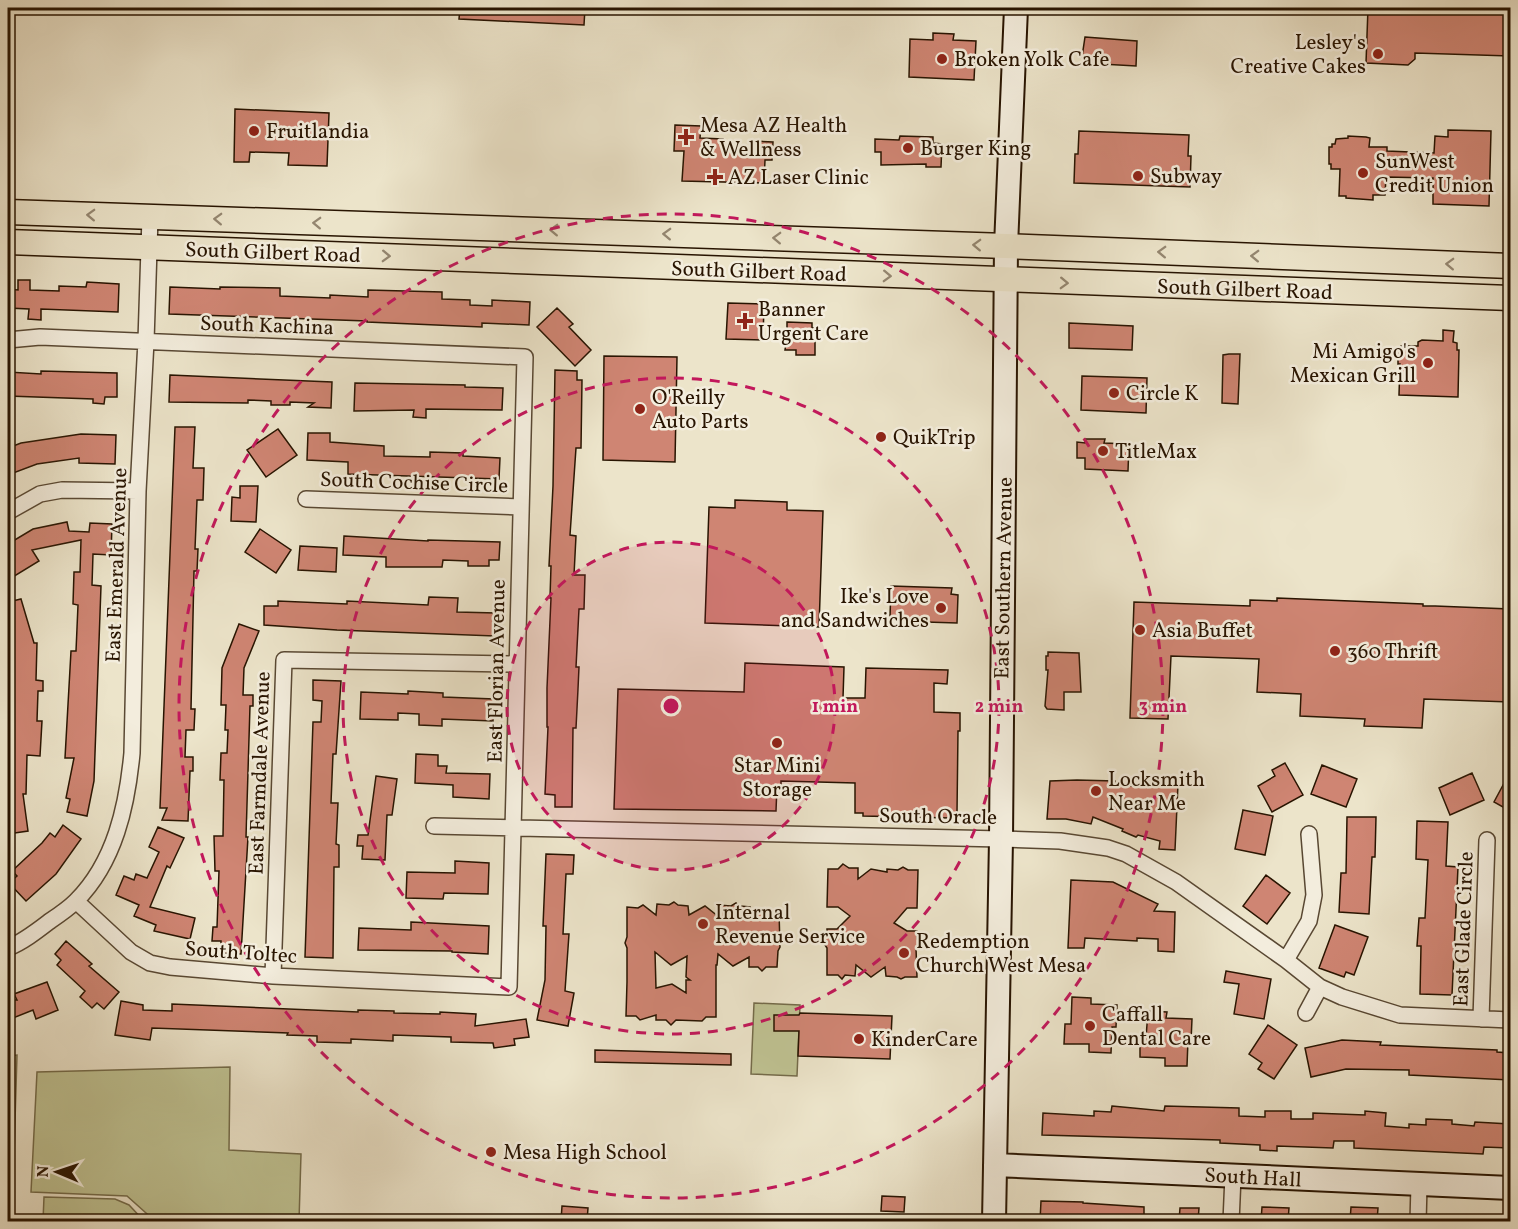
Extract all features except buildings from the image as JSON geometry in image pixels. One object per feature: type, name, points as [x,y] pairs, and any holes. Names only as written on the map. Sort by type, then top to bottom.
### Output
[{"type":"main road","name":"East Southern Avenue","points":[[994,1221],[1006,246],[1016,8]]},
{"type":"main road","name":"South Gilbert Road","points":[[8,212],[1006,246],[1510,266]]},
{"type":"main road","points":[[612,232],[618,265]]},
{"type":"main road","name":"South Gilbert Road","points":[[8,242],[1510,298]]},
{"type":"main road","name":"South Hall","points":[[995,1165],[1510,1188]]},
{"type":"street","name":"East Emerald Avenue","points":[[76,901],[98,873],[110,850],[122,817],[129,786],[132,753],[138,491],[150,217]]},
{"type":"street","name":"South Kachina","points":[[8,340],[40,337],[525,357]]},
{"type":"street","name":"East Florian Avenue","points":[[509,987],[525,357]]},
{"type":"street","points":[[8,512],[40,494],[62,490],[138,491]]},
{"type":"street","name":"South Cochise Circle","points":[[306,499],[521,507]]},
{"type":"street","name":"East Farmdale Avenue","points":[[273,976],[284,660],[517,664]]},
{"type":"street","name":"South Oracle","points":[[434,826],[1000,839],[1060,841],[1108,848],[1126,854],[1176,882],[1320,987],[1342,997],[1400,1015],[1510,1020]]},
{"type":"street","points":[[1286,960],[1309,921],[1314,895],[1309,834]]},
{"type":"street","name":"East Glade Circle","points":[[1481,1019],[1487,840]]},
{"type":"street","points":[[9,944],[36,932],[76,901]]},
{"type":"street","name":"South Toltec","points":[[76,901],[131,952],[150,963],[170,968],[273,976],[509,987]]},
{"type":"street","points":[[1306,1013],[1320,987]]},
{"type":"street","points":[[1231,1221],[1233,1176]]},
{"type":"street","points":[[1418,1221],[1419,1185]]},
{"type":"green space","points":[[754,1003],[800,1005],[797,1076],[751,1074]]},
{"type":"green space","points":[[17,1055],[12,1221],[8,1221],[8,1056]]},
{"type":"green space","points":[[230,1067],[229,1150],[301,1154],[299,1221],[155,1221],[127,1196],[31,1192],[37,1072]]},
{"type":"green space","points":[[44,1197],[115,1199],[129,1205],[144,1221],[43,1221]]},
{"type":"place","name":"Lesley's Creative Cakes","points":[[1378,54]]},
{"type":"place","name":"Broken Yolk Cafe","points":[[942,59]]},
{"type":"place","name":"Fruitlandia","points":[[254,131]]},
{"type":"place","name":"Mesa AZ Health & Wellness","points":[[686,137]]},
{"type":"place","name":"Burger King","points":[[908,148]]},
{"type":"place","name":"SunWest Credit Union","points":[[1363,173]]},
{"type":"place","name":"Subway","points":[[1138,176]]},
{"type":"place","name":"AZ Laser Clinic","points":[[715,177]]},
{"type":"place","name":"Banner Urgent Care","points":[[745,321]]},
{"type":"place","name":"Mi Amigo's Mexican Grill","points":[[1428,363]]},
{"type":"place","name":"Circle K","points":[[1114,393]]},
{"type":"place","name":"O'Reilly Auto Parts","points":[[640,409]]},
{"type":"place","name":"QuikTrip","points":[[881,437]]},
{"type":"place","name":"TitleMax","points":[[1103,451]]},
{"type":"place","name":"Ike's Love and Sandwiches","points":[[941,608]]},
{"type":"place","name":"Asia Buffet","points":[[1140,630]]},
{"type":"place","name":"360 Thrift","points":[[1335,651]]},
{"type":"place","name":"Star Mini Storage","points":[[777,743]]},
{"type":"place","name":"Locksmith Near Me","points":[[1096,791]]},
{"type":"place","name":"Internal Revenue Service","points":[[703,924]]},
{"type":"place","name":"Redemption Church West Mesa","points":[[904,953]]},
{"type":"place","name":"Caffall Dental Care","points":[[1090,1026]]},
{"type":"place","name":"KinderCare","points":[[859,1039]]},
{"type":"place","name":"Mesa High School","points":[[491,1152]]}]
